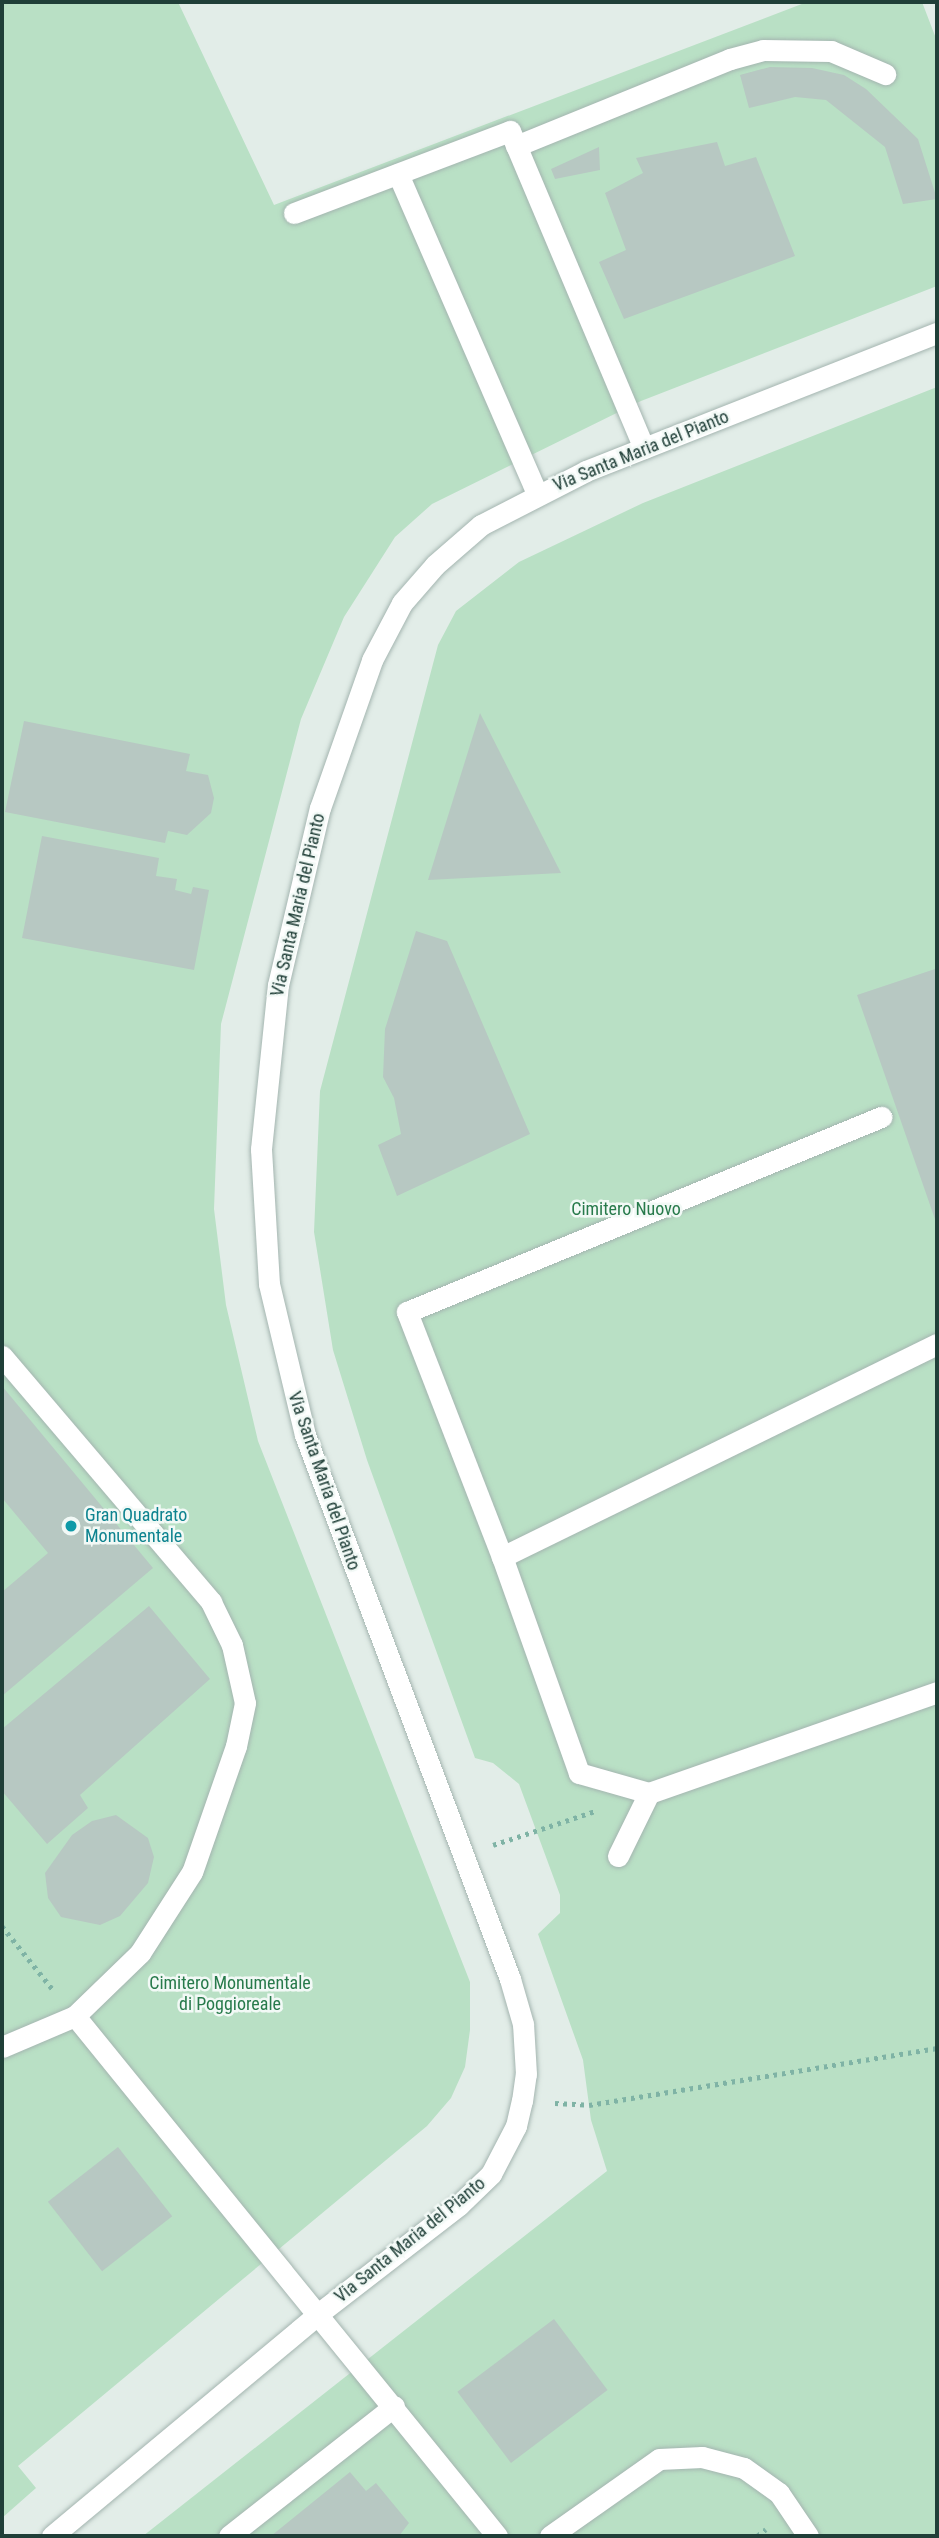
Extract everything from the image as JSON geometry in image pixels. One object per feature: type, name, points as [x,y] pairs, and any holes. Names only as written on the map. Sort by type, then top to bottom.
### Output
[{"type":"street","points":[[516,146],[763,50],[831,51],[885,74]]},
{"type":"street","points":[[294,213],[510,131],[644,448]]},
{"type":"street","points":[[398,174],[537,494]]},
{"type":"street","name":"Via Santa Maria del Pianto","points":[[51,2536],[318,2314],[459,2204],[491,2174],[516,2126],[526,2074],[523,2024],[463,1856],[304,1435],[269,1284],[261,1149],[268,1057],[291,922],[327,784],[372,660],[402,603],[435,565],[481,525],[537,494],[644,448],[937,333]]},
{"type":"street","points":[[881,1117],[407,1312],[502,1557],[579,1773],[649,1793],[937,1692]]},
{"type":"street","points":[[502,1557],[937,1344]]},
{"type":"street","points":[[2,1356],[211,1602],[232,1645],[246,1703],[236,1746],[192,1872],[139,1953],[75,2016],[2,2047]]},
{"type":"street","points":[[618,1856],[649,1793]]},
{"type":"street","points":[[75,2016],[497,2536]]},
{"type":"street","points":[[229,2536],[394,2406]]},
{"type":"street","points":[[550,2536],[659,2459],[702,2457],[744,2468],[779,2493],[808,2536]]},
{"type":"path","points":[[463,1856],[598,1810]]},
{"type":"path","points":[[2,1926],[75,2016]]},
{"type":"path","points":[[589,2105],[937,2048]]},
{"type":"green space","name":"Cimitero Monumentale di Poggioreale","points":[[2,2],[178,2],[274,205],[807,2],[922,2],[937,41],[937,286],[641,401],[432,504],[395,537],[344,617],[301,719],[221,1024],[214,1209],[226,1305],[258,1441],[470,1982],[470,2030],[465,2067],[451,2098],[427,2126],[18,2466],[36,2488],[2,2518]]},
{"type":"green space","name":"Cimitero Nuovo","points":[[937,387],[937,2536],[143,2536],[607,2171],[591,2120],[583,2060],[538,1934],[560,1913],[560,1895],[519,1784],[493,1763],[475,1758],[367,1460],[333,1350],[314,1232],[320,1091],[438,645],[456,611],[519,562],[643,503]]},
{"type":"building","points":[[770,67],[812,68],[844,75],[866,89],[918,139],[937,199],[903,204],[885,147],[826,100],[795,97],[749,108],[740,75]]},
{"type":"building","points":[[717,142],[725,166],[756,157],[795,256],[624,319],[599,262],[626,250],[605,193],[643,173],[636,158]]},
{"type":"building","points":[[599,147],[600,170],[555,179],[551,169]]},
{"type":"building","points":[[480,713],[561,873],[428,880]]},
{"type":"building","points":[[24,721],[190,754],[186,771],[208,775],[214,798],[211,813],[187,835],[168,831],[165,843],[5,812]]},
{"type":"building","points":[[42,836],[159,858],[156,876],[177,879],[175,890],[191,894],[193,887],[209,890],[194,970],[22,938]]},
{"type":"building","points":[[416,931],[447,941],[530,1134],[397,1196],[378,1145],[401,1134],[394,1098],[383,1077],[385,1029]]},
{"type":"building","points":[[935,969],[937,975],[937,1225],[857,995]]},
{"type":"building","name":"Gran Quadrato Monumentale","points":[[2,1386],[153,1568],[2,1696],[2,1592],[48,1553],[2,1498]]},
{"type":"building","points":[[149,1606],[210,1679],[80,1795],[88,1808],[47,1844],[2,1791],[2,1729]]},
{"type":"building","points":[[116,1815],[148,1838],[154,1857],[148,1883],[120,1916],[100,1925],[61,1917],[48,1898],[45,1873],[72,1835],[92,1821]]},
{"type":"building","points":[[118,2147],[172,2216],[102,2271],[48,2202]]},
{"type":"building","points":[[554,2319],[608,2390],[511,2463],[457,2392]]},
{"type":"building","points":[[350,2472],[366,2491],[376,2483],[409,2523],[399,2536],[271,2536]]},
{"type":"place","name":"Gran Quadrato Monumentale","points":[[71,1526]]}]
